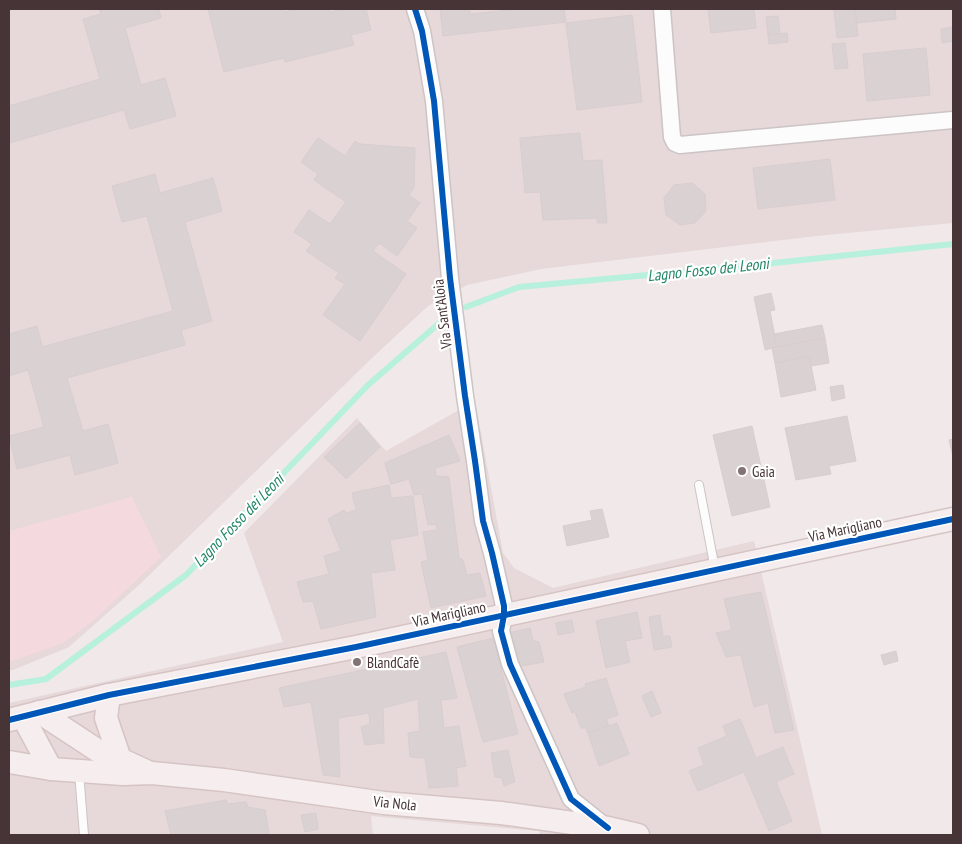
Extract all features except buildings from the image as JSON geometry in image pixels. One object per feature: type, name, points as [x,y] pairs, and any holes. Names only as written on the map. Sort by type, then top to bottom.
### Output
[{"type":"street","name":"Via Sant'Aloia","points":[[415,9],[422,31],[434,101],[450,278],[483,521],[504,606],[500,631],[510,664],[571,799],[608,828]]},
{"type":"street","points":[[662,9],[672,137],[675,143],[680,145],[953,120]]},
{"type":"street","name":"Via Marigliano","points":[[24,716],[109,695],[356,647],[953,519]]},
{"type":"street","points":[[109,695],[106,718],[120,759]]},
{"type":"street","points":[[24,716],[51,769]]},
{"type":"street","name":"Via Nola","points":[[24,716],[103,754],[120,759],[152,774]]},
{"type":"street","name":"Via Nola","points":[[9,762],[51,769],[224,780],[384,802],[501,813],[608,828],[638,835]]},
{"type":"lane","points":[[699,485],[715,570]]},
{"type":"lane","points":[[79,770],[84,835]]},
{"type":"shaded area","points":[[9,9],[953,9],[953,223],[816,236],[541,269],[467,285],[428,306],[373,357],[139,585],[69,647],[9,670]]},
{"type":"shaded area","points":[[475,401],[503,553],[514,568],[553,588],[754,541],[822,835],[540,835],[539,831],[371,816],[373,835],[9,835],[9,703],[283,642],[244,533],[357,418],[386,451]]},
{"type":"shaded area","points":[[132,497],[161,557],[93,621],[63,643],[9,662],[9,531]]},
{"type":"waterway","name":"Lagno Fosso dei Leoni","points":[[466,307],[519,287],[953,244]]},
{"type":"waterway","name":"Lagno Fosso dei Leoni","points":[[9,685],[46,679],[186,575],[368,385],[444,319]]},
{"type":"cycle path","points":[[415,9],[422,31],[434,101],[450,278],[483,521],[504,606],[501,631],[510,664],[571,799],[608,828]]},
{"type":"cycle path","points":[[9,720],[109,695],[356,647],[953,519]]},
{"type":"place","name":"Gaia","points":[[742,471]]},
{"type":"place","name":"BlandCafè","points":[[357,662]]}]
